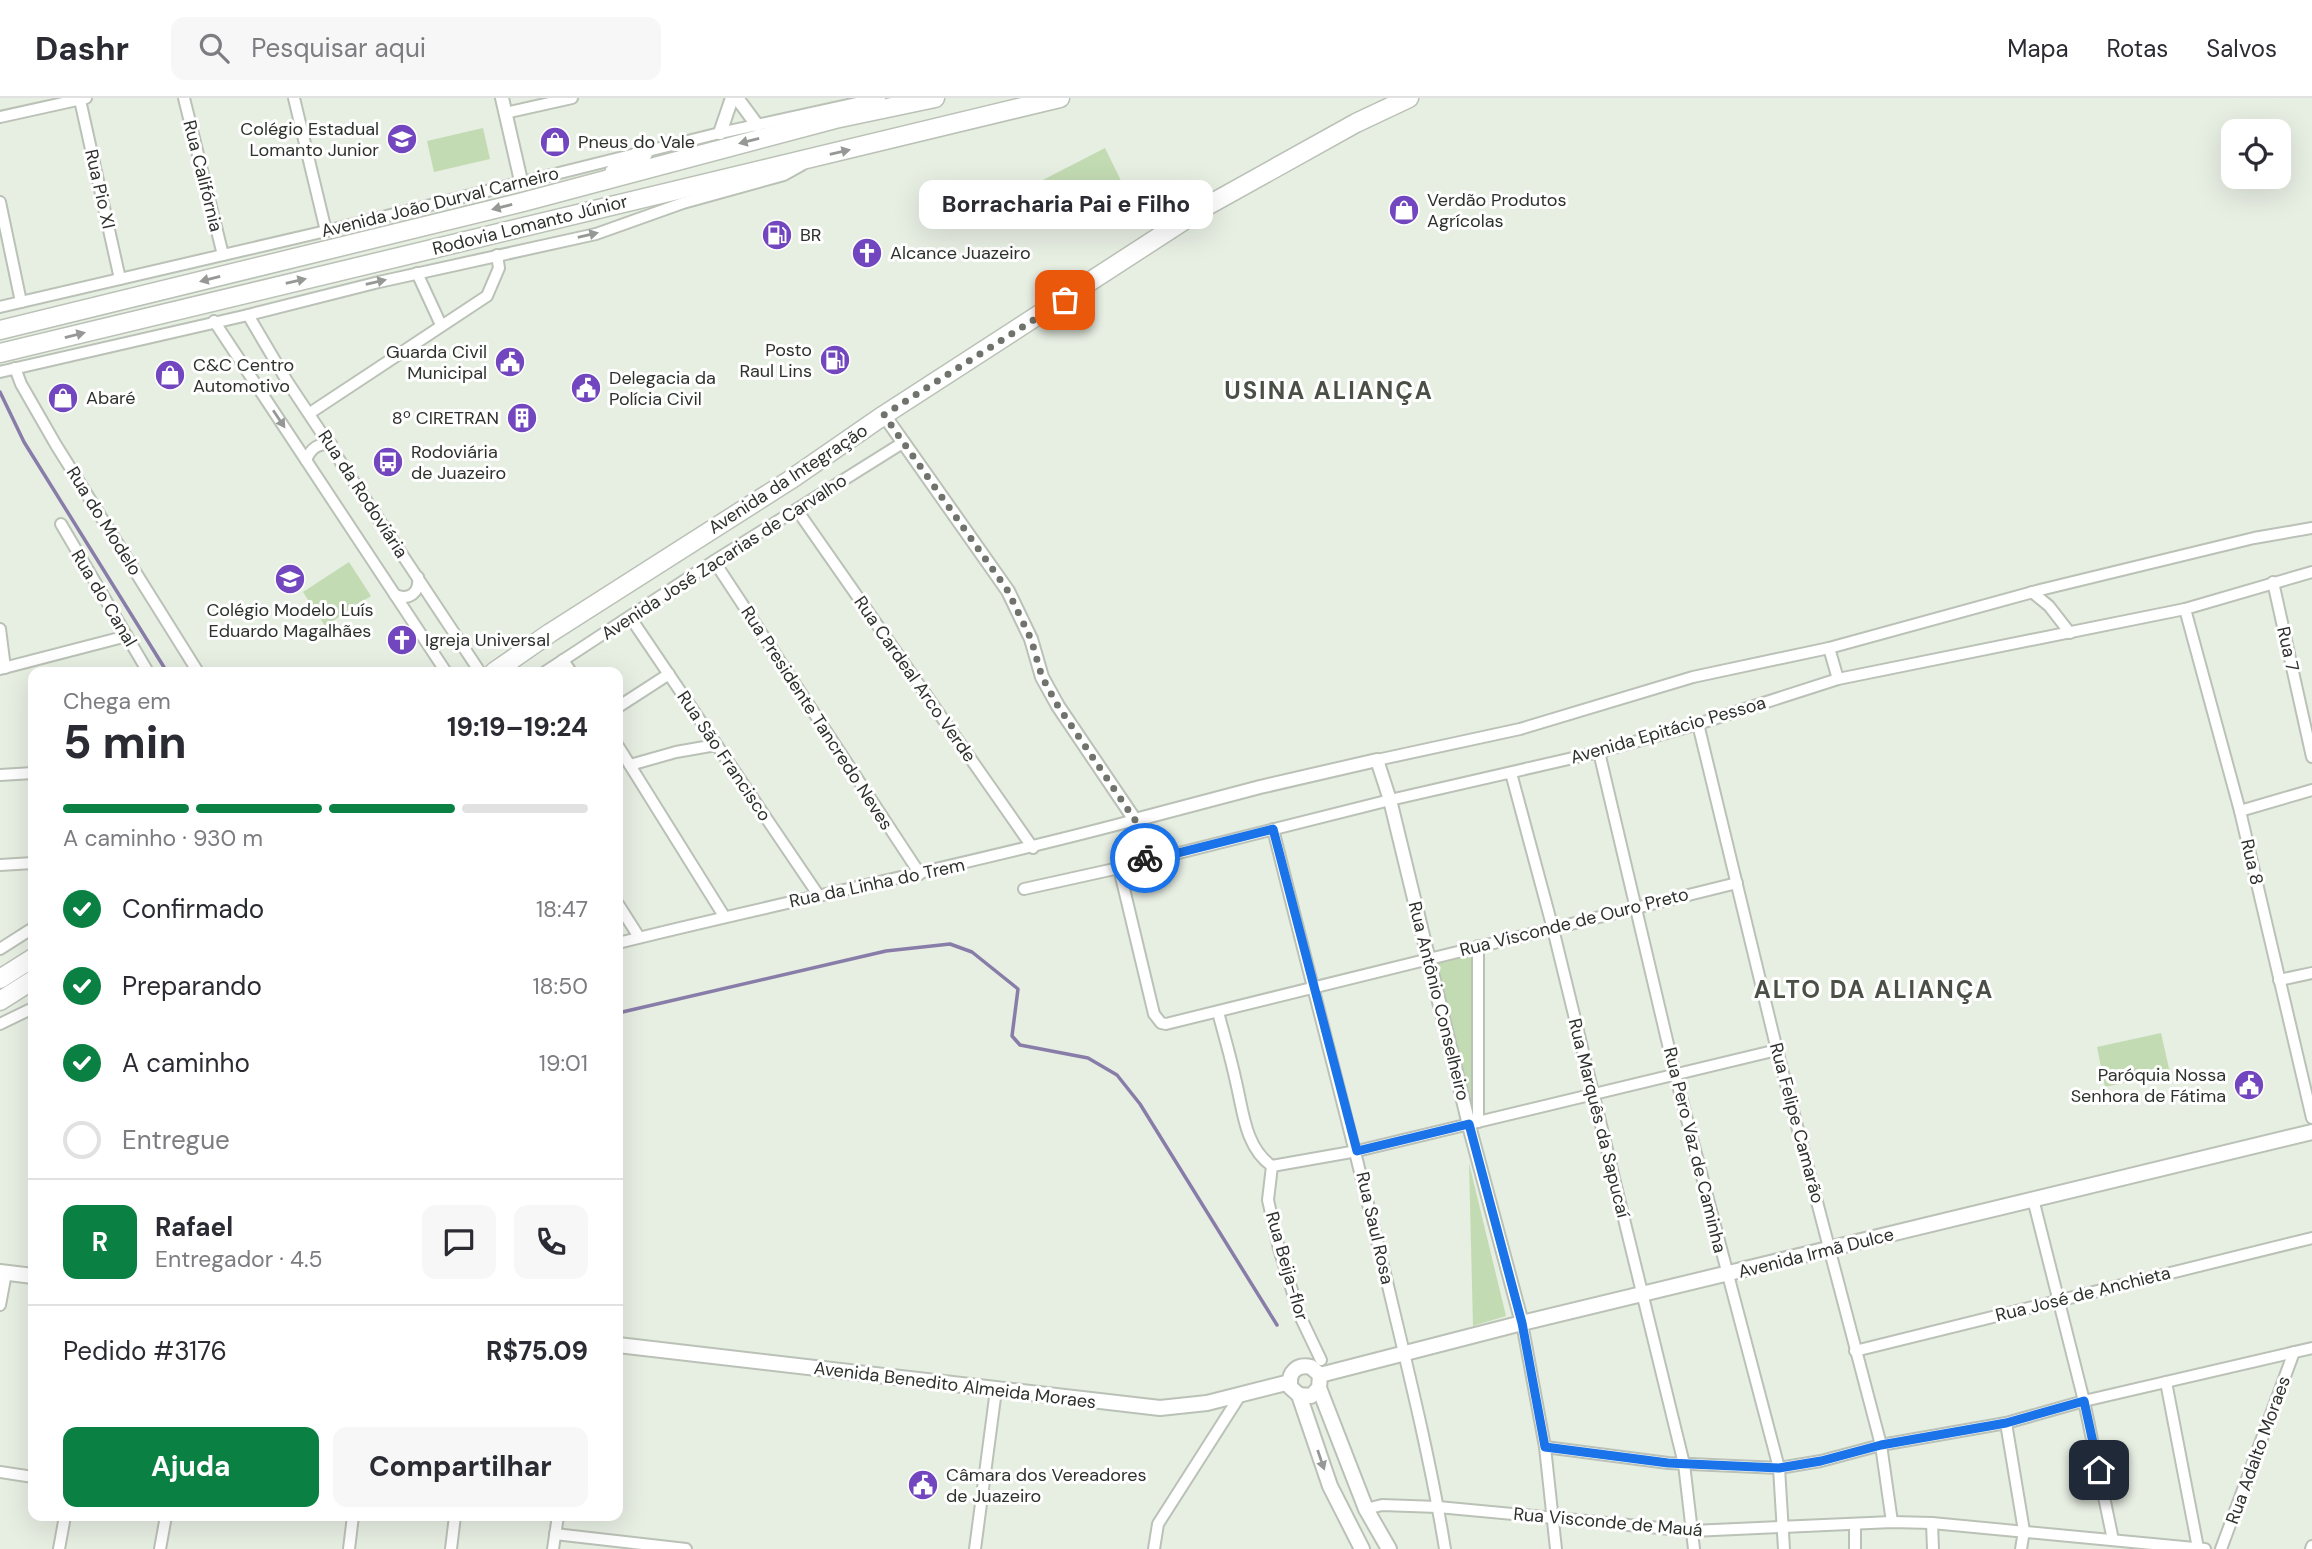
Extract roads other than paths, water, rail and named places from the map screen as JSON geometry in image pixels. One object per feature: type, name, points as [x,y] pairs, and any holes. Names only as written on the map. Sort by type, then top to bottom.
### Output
[{"type":"highway","name":"Rodovia Lomanto Júnior","points":[[0,330],[568,191],[835,119],[935,98]]},
{"type":"highway","name":"Rodovia Lomanto Júnior","points":[[8,357],[654,194],[1060,98]]},
{"type":"highway","name":"Avenida da Integração","points":[[501,667],[790,480],[884,415],[1230,192],[1356,122],[1409,98]]},
{"type":"highway","points":[[598,183],[643,153]]},
{"type":"highway","points":[[0,979],[28,961]]},
{"type":"highway","points":[[0,1001],[28,984]]},
{"type":"main road","name":"Avenida Irmã Dulce","points":[[1320,1374],[2312,1132]]},
{"type":"main road","points":[[3,1272],[28,1275]]},
{"type":"main road","name":"Avenida Benedito Almeida Moraes","points":[[623,1346],[1160,1408],[1207,1403],[1290,1381]]},
{"type":"main road","points":[[1320,1374],[1311,1396],[1294,1392],[1290,1381],[1291,1375],[1299,1366],[1311,1367],[1320,1374],[1366,1509],[1389,1549]]},
{"type":"main road","points":[[1299,1395],[1330,1486],[1362,1549]]},
{"type":"street","name":"Rua Califórnia","points":[[184,98],[223,254]]},
{"type":"street","points":[[294,98],[326,231]]},
{"type":"street","points":[[502,98],[521,181]]},
{"type":"street","points":[[505,113],[572,98]]},
{"type":"street","points":[[720,133],[732,98]]},
{"type":"street","points":[[737,98],[757,125]]},
{"type":"street","name":"Avenida João Durval Carneiro","points":[[0,307],[326,231],[720,133],[880,98]]},
{"type":"street","points":[[0,117],[83,99]]},
{"type":"street","name":"Rua Pio XI","points":[[83,99],[120,279]]},
{"type":"street","points":[[0,372],[8,357],[248,315],[417,273],[596,234],[683,203],[784,175],[814,158]]},
{"type":"street","points":[[0,202],[21,302]]},
{"type":"street","points":[[310,413],[488,296],[499,268],[497,255]]},
{"type":"street","points":[[417,273],[441,326]]},
{"type":"street","name":"Rua da Rodoviária","points":[[248,315],[477,667]]},
{"type":"street","name":"Rua da Rodoviária","points":[[214,321],[443,667]]},
{"type":"street","name":"Rua do Modelo","points":[[8,357],[56,445],[195,667]]},
{"type":"street","points":[[884,415],[1008,591],[1031,639],[1042,677],[1058,706],[1135,820],[1146,861]]},
{"type":"street","name":"Avenida José Zacarias de Carvalho","points":[[552,667],[714,561],[904,442]]},
{"type":"street","points":[[306,460],[321,443],[331,444]]},
{"type":"street","name":"Rua Cardeal Arco Verde","points":[[797,510],[1033,848]]},
{"type":"street","name":"Rua do Canal","points":[[61,524],[145,667]]},
{"type":"street","points":[[1135,820],[1260,787],[1520,729],[1693,677],[1829,648],[2032,592],[2254,538],[2312,528]]},
{"type":"street","name":"Rua Presidente Tancredo Neves","points":[[714,561],[920,874]]},
{"type":"street","name":"Avenida Epitácio Pessoa","points":[[1024,889],[1599,752],[1698,724],[1838,679],[2185,609],[2312,572]]},
{"type":"street","points":[[396,595],[402,598],[414,594],[419,583],[418,577]]},
{"type":"street","name":"Rua 7","points":[[2273,582],[2312,757]]},
{"type":"street","points":[[2032,592],[2049,607],[2070,633]]},
{"type":"street","name":"Rua 8","points":[[2185,609],[2239,811],[2312,1118]]},
{"type":"street","name":"Rua São Francisco","points":[[630,617],[819,896]]},
{"type":"street","points":[[0,629],[2,668],[127,636]]},
{"type":"street","points":[[1829,648],[1838,679]]},
{"type":"street","points":[[563,660],[568,667]]},
{"type":"street","points":[[623,704],[669,674]]},
{"type":"street","name":"Rua Felipe Camarão","points":[[1698,724],[1777,1050],[1881,1445],[1892,1522]]},
{"type":"street","points":[[630,765],[676,752],[716,745]]},
{"type":"street","name":"Rua Pero Vaz de Caminha","points":[[1599,752],[1675,1074],[1779,1468],[1784,1549]]},
{"type":"street","points":[[623,754],[724,916]]},
{"type":"street","name":"Rua Antônio Conselheiro","points":[[1377,760],[1390,800],[1428,958],[1474,1123],[1522,1323]]},
{"type":"street","points":[[0,775],[28,773]]},
{"type":"street","name":"Rua Marquês da Sapucaí","points":[[1511,773],[1553,929],[1684,1464],[1694,1549]]},
{"type":"street","points":[[2239,811],[2312,790]]},
{"type":"street","name":"Rua da Linha do Trem","points":[[623,942],[724,916],[1033,848],[1135,820]]},
{"type":"street","name":"Rua Saul Rosa","points":[[1273,829],[1357,1151],[1438,1507],[1445,1549]]},
{"type":"street","points":[[0,865],[28,863]]},
{"type":"street","name":"Rua Visconde de Ouro Preto","points":[[1119,868],[1154,1014],[1161,1023],[1166,1024],[1553,929],[1634,906],[1737,883]]},
{"type":"street","points":[[623,912],[639,937]]},
{"type":"street","points":[[0,949],[28,931]]},
{"type":"street","name":"Rua Antônio Conselheiro","points":[[1474,1123],[1478,946]]},
{"type":"street","points":[[2279,980],[2312,973]]},
{"type":"street","points":[[0,1024],[28,1010]]},
{"type":"street","points":[[1218,1012],[1244,1124],[1262,1159],[1272,1166],[1357,1151],[1777,1050]]},
{"type":"street","name":"Rua Beija-flor","points":[[1272,1166],[1268,1200],[1279,1249],[1320,1374]]},
{"type":"street","points":[[2033,1199],[2084,1401],[2107,1543]]},
{"type":"street","name":"Rua José de Anchieta","points":[[1855,1351],[2312,1238]]},
{"type":"street","points":[[0,1305],[3,1272]]},
{"type":"street","points":[[1522,1323],[1545,1447],[1556,1549]]},
{"type":"street","points":[[1545,1447],[1684,1464],[1779,1468],[1821,1461],[1881,1445],[2006,1423],[2084,1401],[2312,1348]]},
{"type":"street","name":"Rua Adalto Moraes","points":[[2221,1549],[2294,1352]]},
{"type":"street","points":[[2166,1382],[2198,1548]]},
{"type":"street","points":[[975,1549],[996,1390]]},
{"type":"street","points":[[1154,1549],[1158,1524],[1241,1394]]},
{"type":"street","points":[[2006,1423],[2024,1531],[2021,1549]]},
{"type":"street","points":[[0,1472],[28,1476]]},
{"type":"street","name":"Rua Visconde de Mauá","points":[[1366,1509],[1382,1505],[1438,1507],[1692,1531],[1892,1522],[1932,1523],[2024,1531],[2107,1543],[2205,1549]]},
{"type":"street","points":[[59,1549],[64,1521]]},
{"type":"street","points":[[160,1549],[165,1521]]},
{"type":"street","points":[[349,1549],[352,1521]]},
{"type":"street","points":[[451,1549],[454,1521]]},
{"type":"street","points":[[553,1549],[557,1521]]},
{"type":"street","points":[[1932,1523],[1933,1549]]},
{"type":"street","points":[[1855,1524],[1855,1549]]},
{"type":"street","points":[[555,1534],[687,1549]]},
{"type":"waterway","points":[[0,392],[24,442],[164,667]]},
{"type":"waterway","points":[[623,1012],[886,951],[950,944],[972,952],[1018,989],[1012,1036],[1020,1045],[1088,1058],[1117,1075],[1140,1104],[1277,1325]]},
{"type":"place","name":"Colégio Estadual Lomanto Junior","points":[[402,139]]},
{"type":"place","name":"Pneus do Vale","points":[[555,142]]},
{"type":"place","name":"Verdão Produtos Agrícolas","points":[[1404,210]]},
{"type":"place","name":"BR","points":[[777,235]]},
{"type":"place","name":"Alcance Juazeiro","points":[[867,253]]},
{"type":"place","name":"Borracharia Pai e Filho","points":[[1065,300]]},
{"type":"place","name":"Posto Raul Lins","points":[[835,360]]},
{"type":"place","name":"Guarda Civil Municipal","points":[[510,362]]},
{"type":"place","name":"C&C Centro Automotivo","points":[[170,375]]},
{"type":"place","name":"Delegacia da Polícia Civil","points":[[586,388]]},
{"type":"place","name":"Abaré","points":[[63,398]]},
{"type":"place","name":"8º CIRETRAN","points":[[522,418]]},
{"type":"place","name":"Rodoviária de Juazeiro","points":[[388,462]]},
{"type":"place","name":"Colégio Modelo Luís Eduardo Magalhães","points":[[290,579]]},
{"type":"place","name":"Igreja Universal","points":[[402,640]]},
{"type":"place","name":"Paróquia Nossa Senhora de Fátima","points":[[2249,1085]]},
{"type":"place","name":"Câmara dos Vereadores de Juazeiro","points":[[923,1485]]},
{"type":"district","name":"USINA ALIANÇA","points":[[1329,390]]},
{"type":"district","name":"ALTO DA ALIANÇA","points":[[1874,989]]}]
